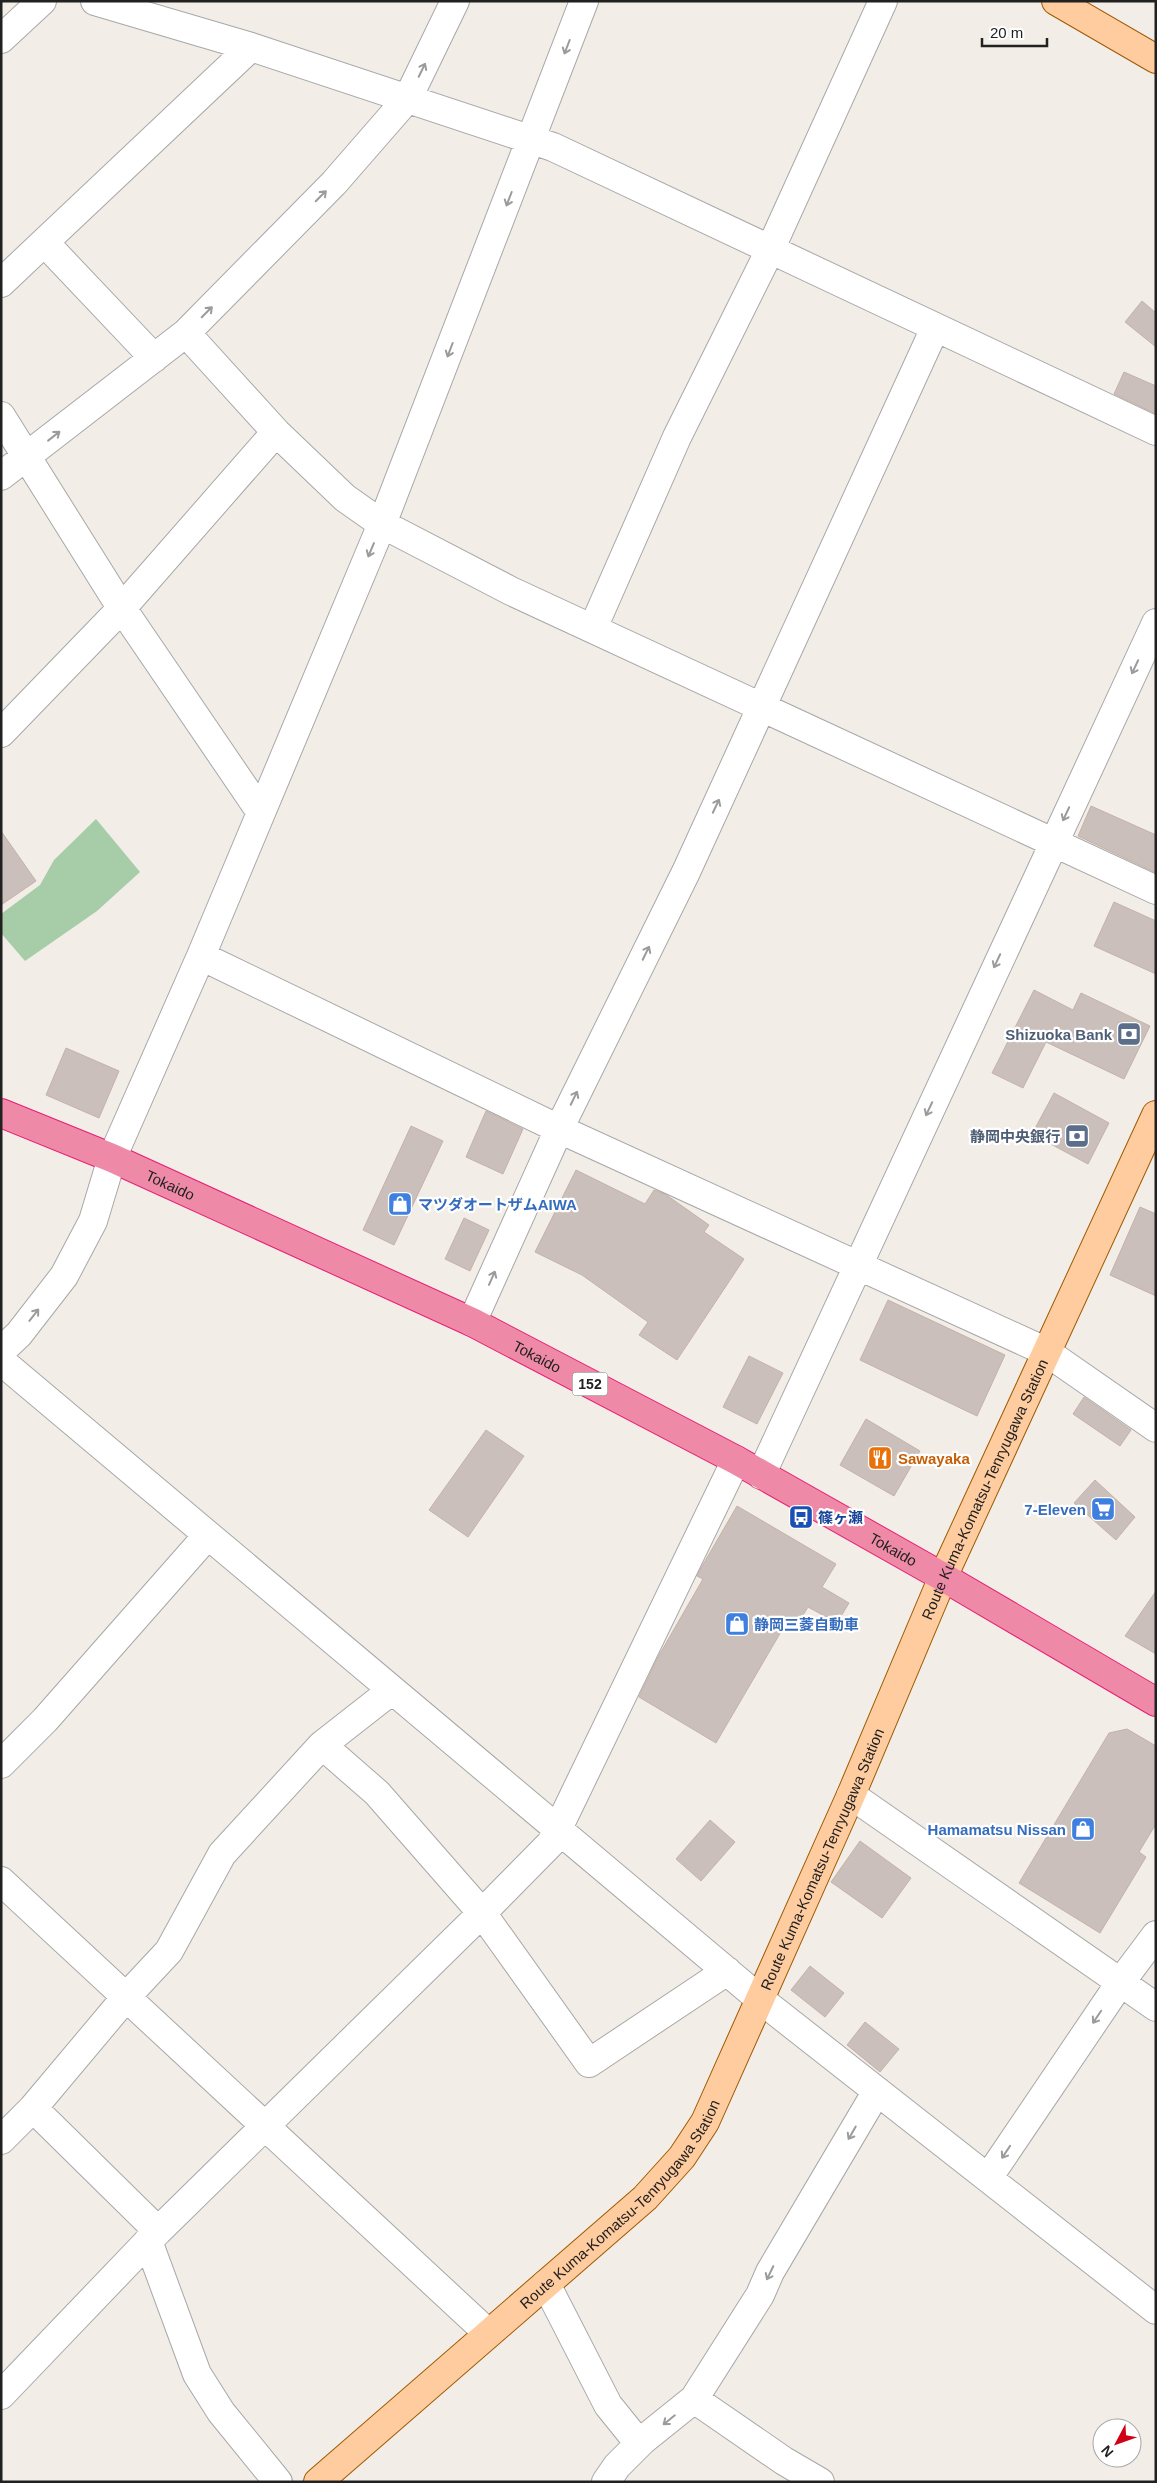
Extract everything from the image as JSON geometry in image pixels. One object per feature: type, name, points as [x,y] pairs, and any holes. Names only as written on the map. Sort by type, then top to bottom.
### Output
[{"type":"highway","name":"Tokaido","points":[[1,1113],[112,1158],[472,1322],[736,1460],[944,1577],[1156,1702]]},
{"type":"main road","points":[[1056,1],[1156,59]]},
{"type":"main road","name":"Route Kuma-Komatsu-Tenryugawa Station","points":[[318,2482],[645,2198],[682,2158],[705,2122],[761,2000],[944,1577],[1045,1351],[1156,1115]]},
{"type":"street","points":[[1,39],[42,1]]},
{"type":"street","points":[[95,1],[250,47],[553,147],[1156,431]]},
{"type":"street","points":[[1,476],[186,333],[334,183],[408,98],[455,1]]},
{"type":"street","points":[[1,1351],[19,1334],[64,1276],[93,1221],[112,1158],[201,956],[260,811],[382,524],[532,140],[584,1]]},
{"type":"street","points":[[593,628],[677,437],[770,250],[883,1]]},
{"type":"street","points":[[1,284],[250,47]]},
{"type":"street","points":[[45,243],[154,358]]},
{"type":"street","points":[[472,1322],[559,1129],[686,872],[935,328]]},
{"type":"street","points":[[186,333],[276,432],[345,498],[382,524],[511,590],[1156,890]]},
{"type":"street","points":[[1,416],[122,608],[260,811]]},
{"type":"street","points":[[1,733],[122,608],[276,432]]},
{"type":"street","points":[[761,1475],[1052,842],[1156,623]]},
{"type":"street","points":[[201,956],[559,1129],[1045,1351],[1156,1428]]},
{"type":"street","points":[[1,1362],[390,1691],[559,1828],[761,2000],[1156,2310]]},
{"type":"street","points":[[1,2395],[153,2236],[551,1843],[736,1460]]},
{"type":"street","points":[[1,1764],[45,1720],[207,1536]]},
{"type":"street","points":[[1,2140],[33,2108],[127,1996],[170,1951],[222,1854],[322,1745],[390,1691]]},
{"type":"street","points":[[322,1745],[377,1793],[482,1913],[589,2063],[726,1971]]},
{"type":"street","points":[[851,1795],[1156,2007]]},
{"type":"street","points":[[1,1881],[488,2333]]},
{"type":"street","points":[[988,2178],[1120,1983],[1156,1934]]},
{"type":"street","points":[[606,2482],[617,2466],[644,2440],[694,2399],[760,2295],[770,2272],[877,2091]]},
{"type":"street","points":[[33,2108],[153,2236],[197,2374],[221,2412],[278,2482]]},
{"type":"street","points":[[546,2284],[608,2405],[633,2436],[644,2440]]},
{"type":"street","points":[[694,2399],[784,2461],[820,2482]]},
{"type":"green space","points":[[96,819],[140,872],[97,911],[25,961],[1,933],[1,914],[40,885],[54,860]]},
{"type":"building","points":[[1142,301],[1156,313],[1156,347],[1125,322]]},
{"type":"building","points":[[1124,372],[1156,386],[1156,414],[1114,394]]},
{"type":"building","points":[[1091,806],[1156,835],[1156,873],[1078,836]]},
{"type":"building","points":[[1,831],[36,881],[1,905]]},
{"type":"building","points":[[1114,902],[1156,921],[1156,974],[1094,946]]},
{"type":"building","points":[[1034,990],[1073,1010],[1081,993],[1150,1026],[1124,1079],[1046,1042],[1023,1088],[992,1073]]},
{"type":"building","points":[[66,1048],[119,1071],[99,1118],[46,1095]]},
{"type":"building","points":[[1054,1093],[1109,1123],[1088,1164],[1032,1134]]},
{"type":"building","points":[[486,1111],[523,1129],[503,1174],[466,1157]]},
{"type":"building","points":[[411,1126],[443,1141],[394,1245],[363,1230]]},
{"type":"building","points":[[576,1170],[645,1204],[654,1190],[665,1194],[709,1225],[704,1232],[744,1259],[677,1360],[639,1335],[648,1322],[582,1275],[535,1252]]},
{"type":"building","points":[[1140,1207],[1156,1214],[1156,1296],[1110,1275]]},
{"type":"building","points":[[464,1218],[489,1230],[470,1271],[445,1259]]},
{"type":"building","points":[[888,1300],[1005,1355],[977,1416],[860,1360]]},
{"type":"building","points":[[749,1356],[783,1373],[757,1424],[723,1407]]},
{"type":"building","points":[[1084,1397],[1131,1430],[1120,1446],[1073,1414]]},
{"type":"building","name":"Sawayaka","points":[[866,1419],[920,1451],[894,1496],[840,1465]]},
{"type":"building","points":[[486,1430],[524,1456],[468,1537],[429,1510]]},
{"type":"building","name":"7-Eleven","points":[[1095,1480],[1135,1517],[1116,1540],[1074,1503]]},
{"type":"building","name":"静岡三菱自動車","points":[[737,1506],[836,1564],[822,1587],[849,1603],[837,1623],[808,1607],[794,1630],[785,1625],[716,1743],[639,1697],[658,1657],[703,1579],[697,1576],[701,1568]]},
{"type":"building","points":[[1156,1591],[1156,1654],[1125,1636]]},
{"type":"building","name":"Hamamatsu Nissan","points":[[1127,1729],[1156,1746],[1156,1824],[1139,1852],[1146,1857],[1100,1933],[1019,1883],[1109,1733]]},
{"type":"building","points":[[710,1820],[735,1842],[701,1881],[676,1859]]},
{"type":"building","points":[[860,1841],[911,1878],[882,1918],[831,1882]]},
{"type":"building","points":[[810,1966],[844,1993],[825,2017],[791,1990]]},
{"type":"building","points":[[865,2022],[899,2049],[880,2072],[847,2045]]},
{"type":"place","name":"Shizuoka Bank","points":[[1129,1034]]},
{"type":"place","name":"静岡中央銀行","points":[[1077,1136]]},
{"type":"place","name":"マツダオートザムAIWA","points":[[400,1204]]},
{"type":"place","name":"Sawayaka","points":[[880,1458]]},
{"type":"place","name":"7-Eleven","points":[[1103,1509]]},
{"type":"place","name":"篠ヶ瀬","points":[[801,1517]]},
{"type":"place","name":"静岡三菱自動車","points":[[737,1624]]},
{"type":"place","name":"Hamamatsu Nissan","points":[[1083,1829]]}]
